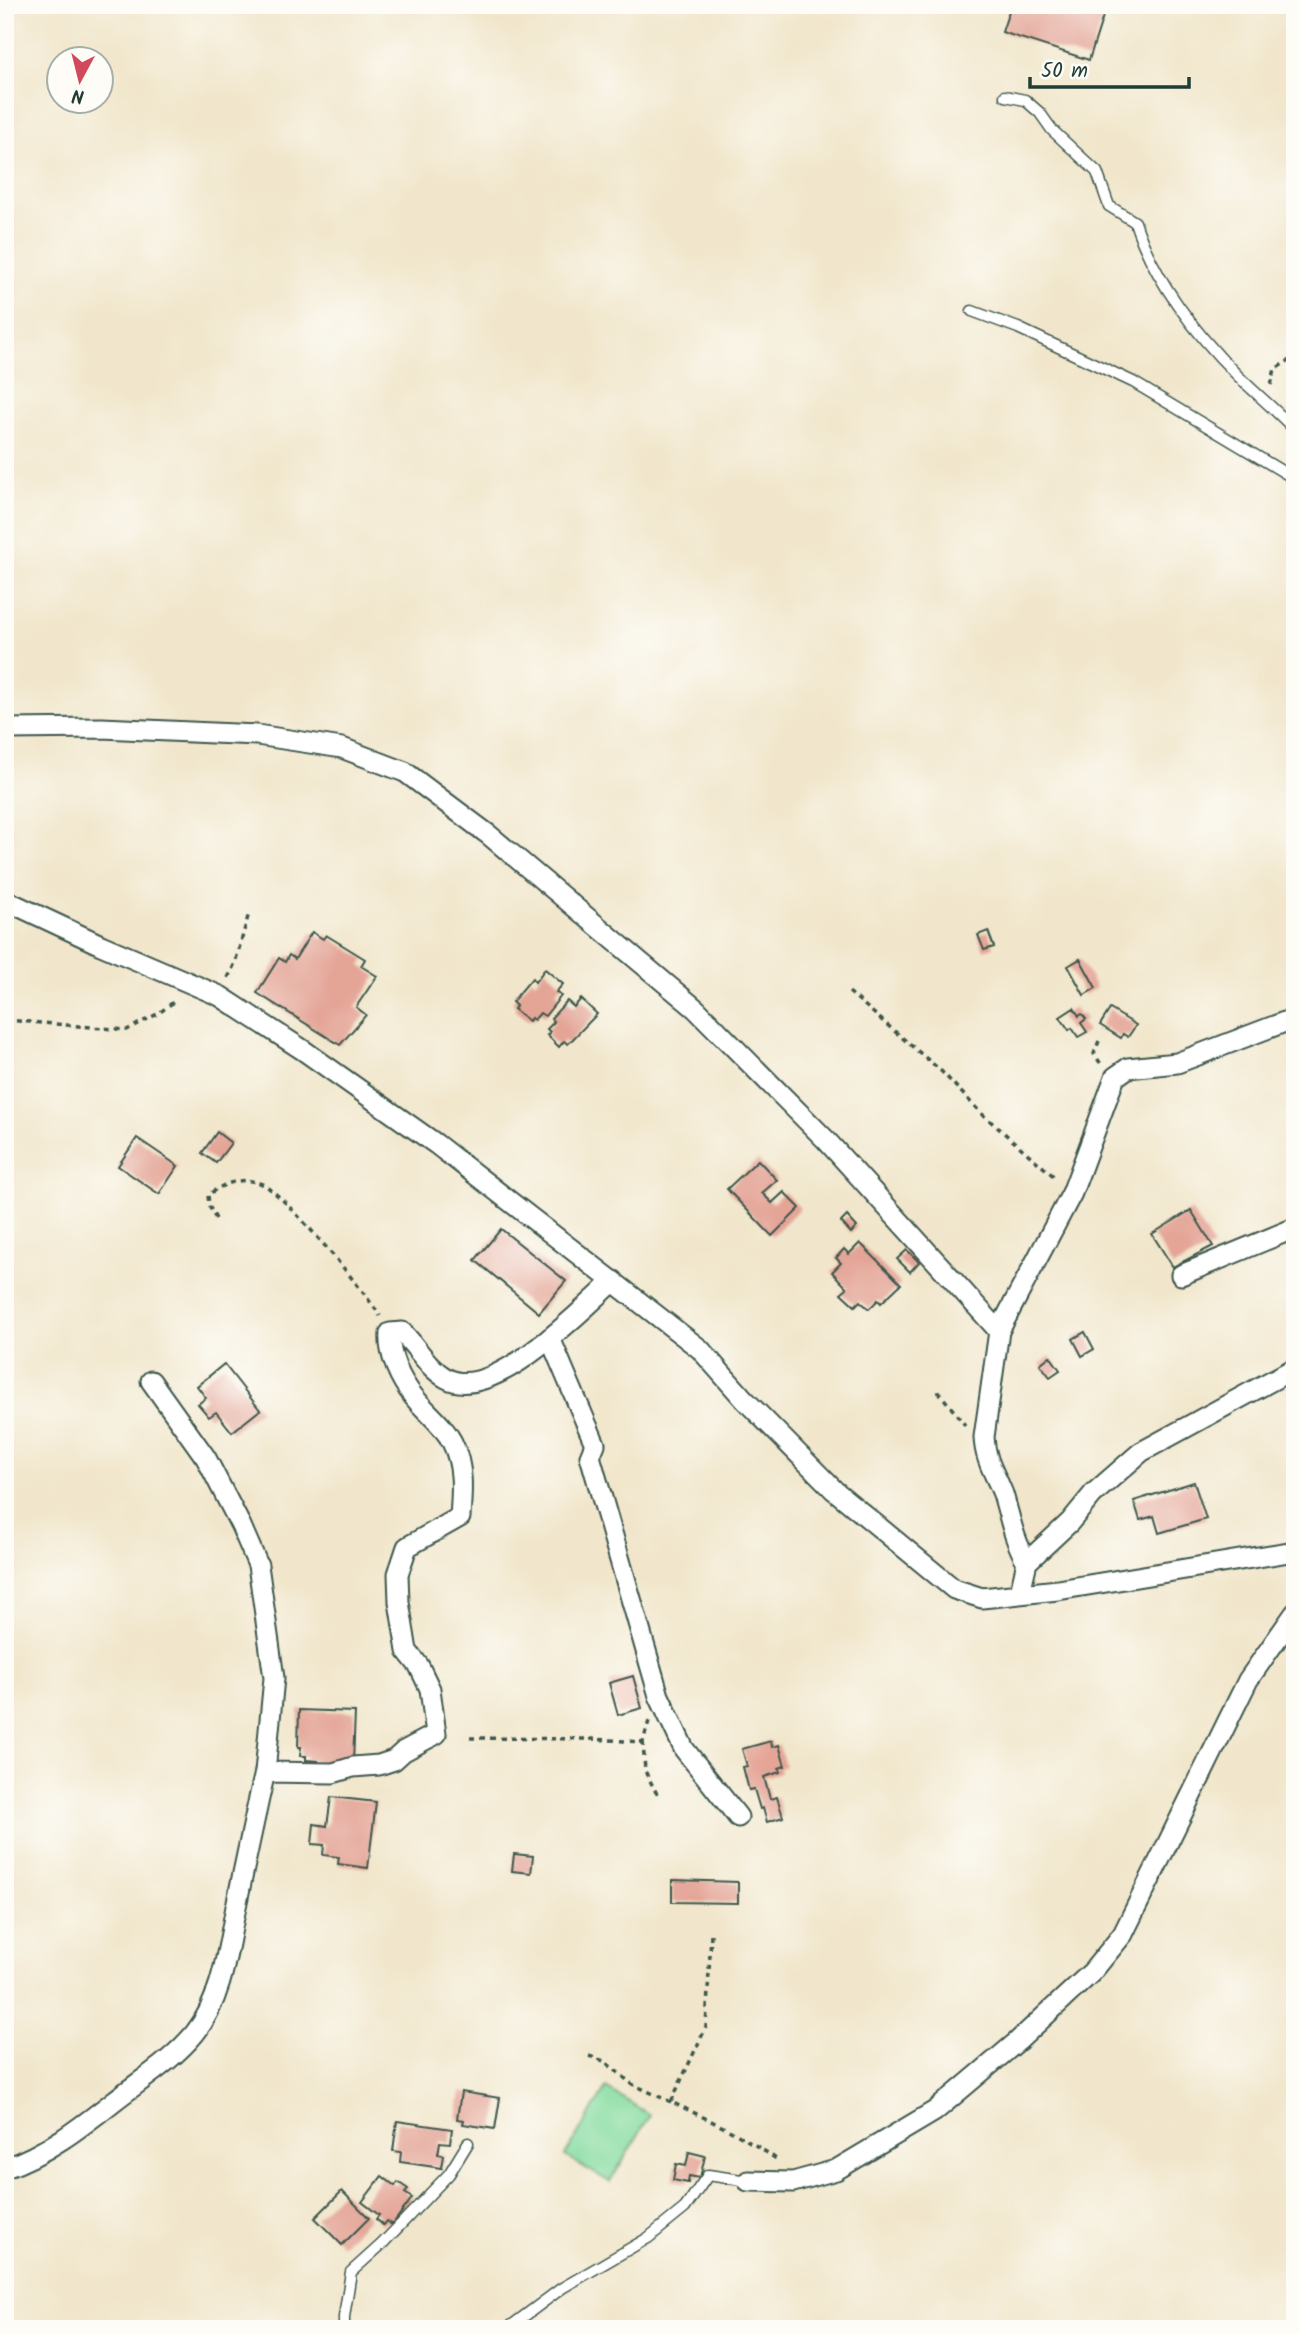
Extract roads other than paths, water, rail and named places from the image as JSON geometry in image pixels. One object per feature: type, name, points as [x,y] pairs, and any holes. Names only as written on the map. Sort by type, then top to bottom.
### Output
[{"type":"street","points":[[5,729],[102,728],[257,735],[342,748],[405,772],[489,835],[696,1009],[827,1141],[999,1331]]},
{"type":"street","points":[[5,900],[220,996],[303,1050],[436,1144],[700,1349],[744,1399],[834,1490],[954,1589],[982,1598],[1058,1590],[1295,1551]]},
{"type":"street","points":[[1027,1562],[1014,1533],[1002,1492],[985,1455],[984,1437],[999,1331],[1072,1193],[1115,1077],[1128,1068],[1177,1063],[1295,1018]]},
{"type":"street","points":[[1181,1275],[1295,1228]]},
{"type":"street","points":[[265,1772],[333,1773],[379,1765],[394,1760],[404,1751],[436,1734],[430,1689],[419,1666],[407,1651],[399,1602],[398,1574],[407,1547],[460,1517],[463,1485],[460,1464],[452,1442],[437,1420],[413,1396],[389,1347],[390,1333],[402,1332],[429,1365],[446,1378],[458,1383],[472,1384],[503,1372],[550,1338],[614,1281]]},
{"type":"street","points":[[550,1338],[595,1444],[590,1456],[659,1696],[684,1749],[738,1816]]},
{"type":"street","points":[[1020,1592],[1027,1562],[1070,1522],[1093,1494],[1141,1452],[1295,1368]]},
{"type":"street","points":[[5,2168],[34,2156],[95,2116],[179,2051],[197,2032],[209,2011],[222,1973],[265,1772],[274,1678],[258,1565],[206,1458],[151,1381]]},
{"type":"street","points":[[748,2181],[793,2182],[836,2170],[935,2111],[1018,2041],[1092,1972],[1124,1934],[1248,1680],[1295,1613]]},
{"type":"lane","points":[[1005,96],[1025,100],[1040,113],[1052,130],[1097,172],[1109,206],[1135,222],[1141,240],[1158,271],[1185,311],[1236,374],[1295,430]]},
{"type":"lane","points":[[972,311],[1018,328],[1133,382],[1295,479]]},
{"type":"lane","points":[[344,2329],[351,2272],[440,2184],[468,2143]]},
{"type":"lane","points":[[507,2329],[562,2288],[648,2238],[685,2208],[708,2175],[748,2181]]}]
